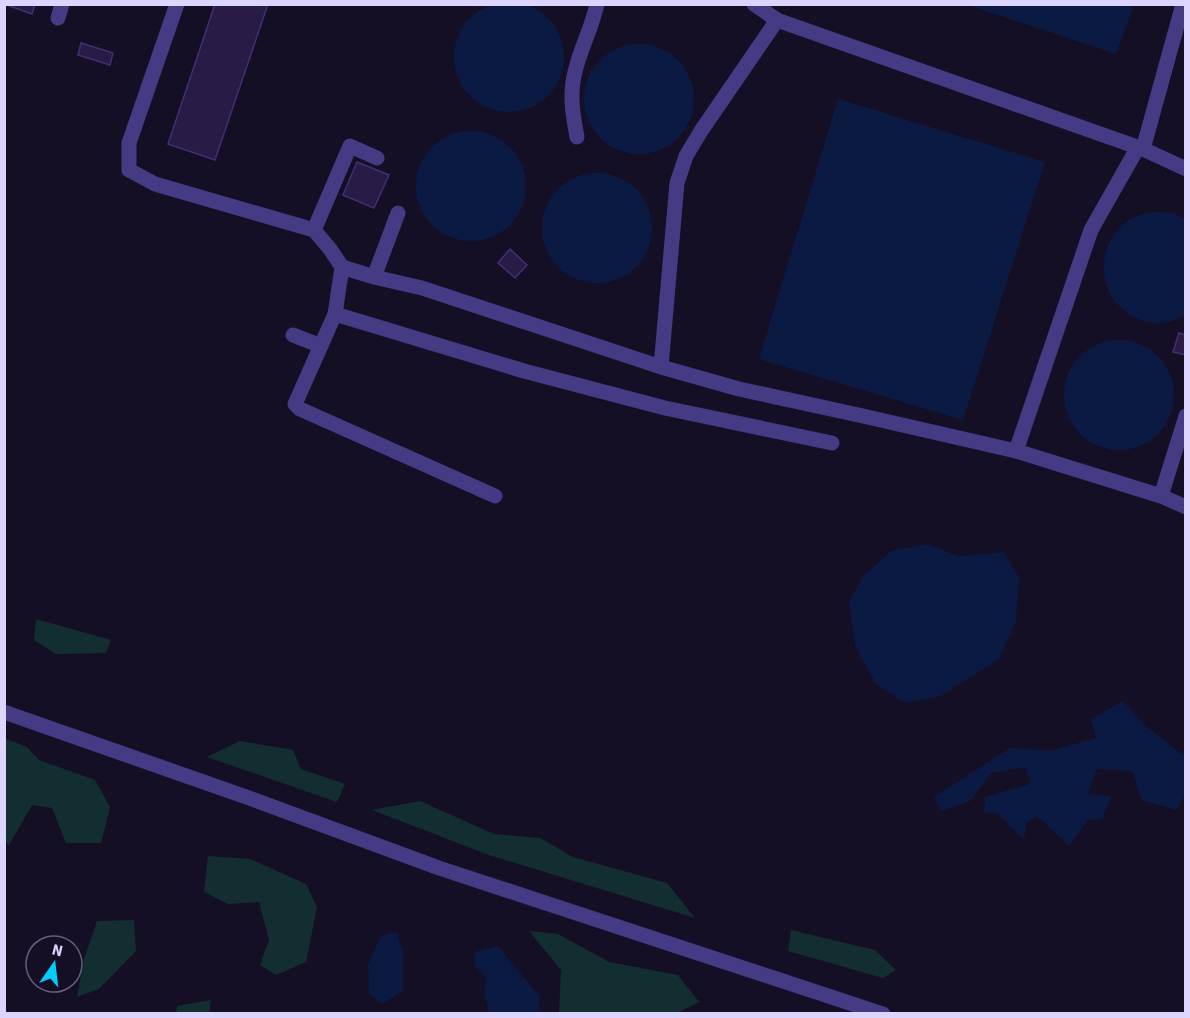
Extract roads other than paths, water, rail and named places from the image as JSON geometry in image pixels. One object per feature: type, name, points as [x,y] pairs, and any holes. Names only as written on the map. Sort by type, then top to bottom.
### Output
[{"type":"street","points":[[177,4],[129,143],[129,170],[155,183],[314,230],[342,267],[422,288],[661,367],[740,389],[1016,451],[1161,496],[1185,507]]},
{"type":"street","points":[[577,138],[571,102],[574,72],[593,22],[597,4]]},
{"type":"street","points":[[754,4],[777,20],[1141,148],[1185,169]]},
{"type":"street","points":[[1016,451],[1091,230],[1141,148],[1183,4]]},
{"type":"street","points":[[661,367],[677,183],[686,156],[777,20]]},
{"type":"street","points":[[314,230],[350,146],[377,158]]},
{"type":"street","points":[[374,277],[398,213]]},
{"type":"street","points":[[342,267],[335,314],[295,404],[495,496]]},
{"type":"street","points":[[335,314],[524,371],[654,405],[832,443]]},
{"type":"street","points":[[293,335],[321,346]]},
{"type":"street","points":[[1161,496],[1185,416]]},
{"type":"street","points":[[4,712],[241,795],[439,868],[883,1014]]},
{"type":"water","points":[[509,2],[530,6],[548,18],[560,36],[564,57],[560,78],[548,96],[530,108],[509,112],[488,108],[470,96],[458,78],[454,57],[458,36],[470,18],[488,6]]},
{"type":"water","points":[[967,5],[1134,5],[1116,54]]},
{"type":"water","points":[[639,44],[660,48],[678,60],[690,78],[694,99],[690,120],[678,138],[660,150],[639,154],[618,150],[600,138],[588,120],[584,99],[588,78],[600,60],[618,48]]},
{"type":"water","points":[[838,99],[1045,162],[963,420],[759,359]]},
{"type":"water","points":[[471,131],[492,135],[510,147],[522,165],[526,186],[522,207],[510,225],[492,237],[471,241],[450,237],[432,225],[420,207],[416,186],[420,165],[432,147],[450,135]]},
{"type":"water","points":[[597,173],[618,177],[636,189],[648,207],[652,228],[648,249],[636,267],[618,279],[597,283],[576,279],[558,267],[546,249],[542,228],[546,207],[558,189],[576,177]]},
{"type":"water","points":[[1154,212],[1173,213],[1185,219],[1185,316],[1166,322],[1147,322],[1131,315],[1118,304],[1108,290],[1104,273],[1105,254],[1116,232],[1132,218]]},
{"type":"water","points":[[1119,340],[1140,344],[1158,356],[1170,374],[1174,395],[1170,416],[1158,434],[1140,446],[1119,450],[1098,446],[1080,434],[1068,416],[1064,395],[1068,374],[1080,356],[1098,344]]},
{"type":"water","points":[[928,544],[958,556],[1003,552],[1019,577],[1016,621],[999,659],[941,696],[905,703],[876,684],[855,646],[849,601],[863,577],[891,551]]},
{"type":"water","points":[[1123,701],[1145,725],[1184,756],[1185,751],[1185,795],[1176,810],[1142,800],[1132,771],[1097,769],[1088,794],[1111,796],[1103,818],[1088,820],[1069,846],[1037,816],[1026,823],[1024,840],[998,814],[984,813],[985,797],[1030,784],[1026,767],[991,773],[970,801],[941,811],[934,797],[1010,748],[1050,751],[1096,738],[1091,719]]},
{"type":"water","points":[[396,932],[403,952],[403,990],[383,1004],[369,993],[368,965],[380,937]]},
{"type":"water","points":[[498,946],[539,996],[540,1013],[489,1013],[484,991],[486,977],[475,966],[474,952]]}]
